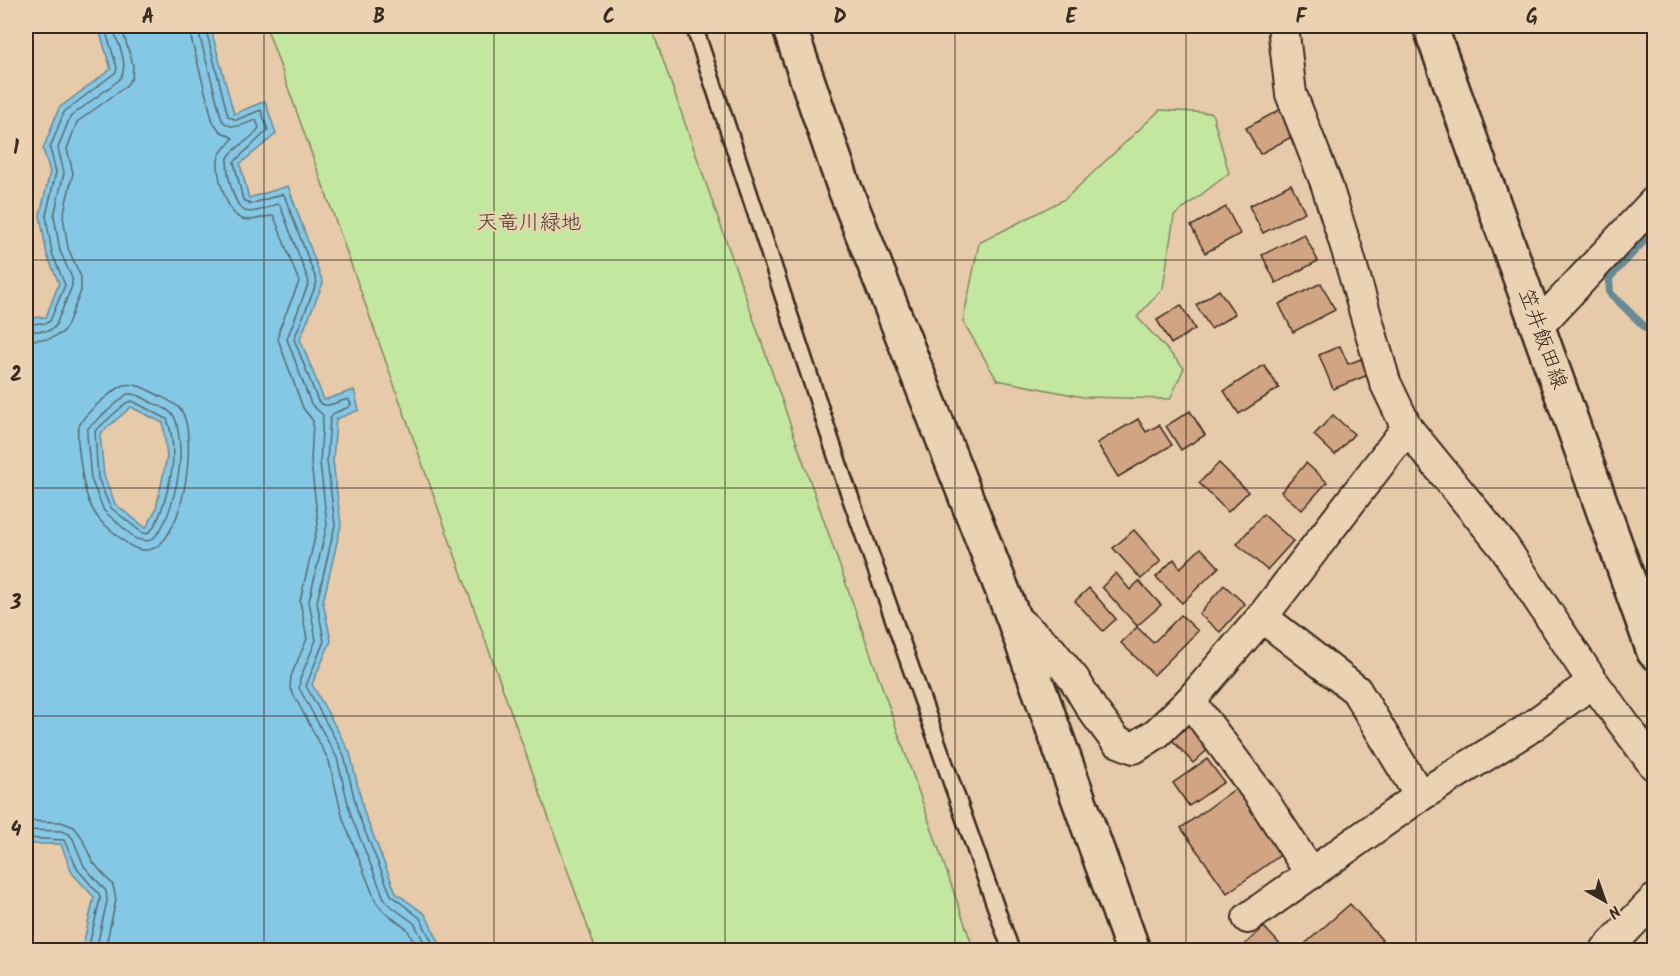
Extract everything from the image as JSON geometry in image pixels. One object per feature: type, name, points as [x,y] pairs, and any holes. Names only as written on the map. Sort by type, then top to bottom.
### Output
[{"type":"street","points":[[789,26],[843,184],[1013,617],[1133,951]]},
{"type":"street","points":[[1283,26],[1291,94],[1333,206],[1385,382],[1407,428],[1504,547],[1593,682],[1654,765]]},
{"type":"street","name":"笠井飯田線","points":[[1430,26],[1654,652]]},
{"type":"street","points":[[1538,326],[1654,202]]},
{"type":"street","points":[[1013,617],[1050,650],[1074,679],[1092,709],[1116,741],[1134,748],[1158,733],[1190,701],[1262,617],[1407,428]]},
{"type":"street","points":[[1262,617],[1356,690],[1420,796]]},
{"type":"street","points":[[1248,918],[1420,796],[1524,731],[1593,682]]},
{"type":"street","points":[[1190,701],[1260,795],[1311,873]]},
{"type":"street","points":[[1606,951],[1654,900]]},
{"type":"lane","points":[[694,26],[841,471],[1011,951]]},
{"type":"green space","name":"天竜川緑地","points":[[266,26],[651,26],[974,950],[596,950]]},
{"type":"green space","points":[[1160,110],[1212,113],[1229,173],[1174,216],[1163,288],[1137,317],[1184,368],[1170,399],[1083,397],[997,380],[963,321],[979,243],[1065,199]]},
{"type":"water","points":[[98,26],[210,26],[234,114],[265,101],[276,134],[240,164],[249,198],[288,186],[323,283],[300,339],[324,400],[354,390],[359,410],[336,419],[333,461],[341,525],[323,602],[331,641],[312,684],[350,753],[364,812],[396,893],[425,914],[443,950],[82,950],[94,897],[72,873],[61,844],[26,844],[26,318],[46,317],[59,283],[47,255],[40,215],[50,172],[43,149],[59,108],[111,69]],"holes":[[[131,407],[163,423],[167,457],[156,509],[146,528],[115,504],[104,476],[100,434]]]},
{"type":"building","points":[[1281,109],[1295,135],[1260,154],[1246,128]]},
{"type":"building","points":[[1291,184],[1305,212],[1263,233],[1249,206]]},
{"type":"building","points":[[1226,207],[1240,234],[1205,253],[1191,226]]},
{"type":"building","points":[[1304,234],[1318,261],[1276,283],[1262,255]]},
{"type":"building","points":[[1321,283],[1335,310],[1293,332],[1279,304]]},
{"type":"building","points":[[1219,290],[1235,314],[1211,329],[1196,305]]},
{"type":"building","points":[[1181,305],[1195,329],[1171,344],[1157,320]]},
{"type":"building","points":[[1340,346],[1348,364],[1361,359],[1368,375],[1333,389],[1319,355]]},
{"type":"building","points":[[1264,365],[1279,388],[1239,414],[1224,391]]},
{"type":"building","points":[[1190,411],[1205,435],[1181,450],[1166,426]]},
{"type":"building","points":[[1333,415],[1354,434],[1335,455],[1314,435]]},
{"type":"building","points":[[1138,419],[1146,432],[1159,425],[1172,445],[1118,477],[1097,443]]},
{"type":"building","points":[[1219,463],[1248,492],[1228,512],[1199,483]]},
{"type":"building","points":[[1306,463],[1327,482],[1302,510],[1281,492]]},
{"type":"building","points":[[1263,514],[1293,541],[1267,570],[1237,544]]},
{"type":"building","points":[[1134,530],[1161,561],[1141,579],[1113,548]]},
{"type":"building","points":[[1201,548],[1219,567],[1182,603],[1156,577],[1174,559],[1180,568]]},
{"type":"building","points":[[1116,573],[1130,590],[1139,581],[1161,605],[1137,626],[1102,587]]},
{"type":"building","points":[[1224,585],[1245,604],[1220,632],[1199,614]]},
{"type":"building","points":[[1089,588],[1116,619],[1103,631],[1075,601]]},
{"type":"building","points":[[1181,615],[1198,631],[1154,675],[1121,643],[1137,627],[1153,643]]},
{"type":"building","points":[[1186,714],[1214,744],[1193,763],[1165,732]]},
{"type":"building","points":[[1207,759],[1224,782],[1189,806],[1173,783]]},
{"type":"building","points":[[1242,784],[1289,849],[1227,893],[1181,828]]},
{"type":"building","points":[[1350,904],[1382,940],[1370,950],[1299,949]]},
{"type":"building","points":[[1264,927],[1285,950],[1248,950],[1243,946]]},
{"type":"waterway","points":[[1654,230],[1609,278],[1610,293],[1654,336]]}]
